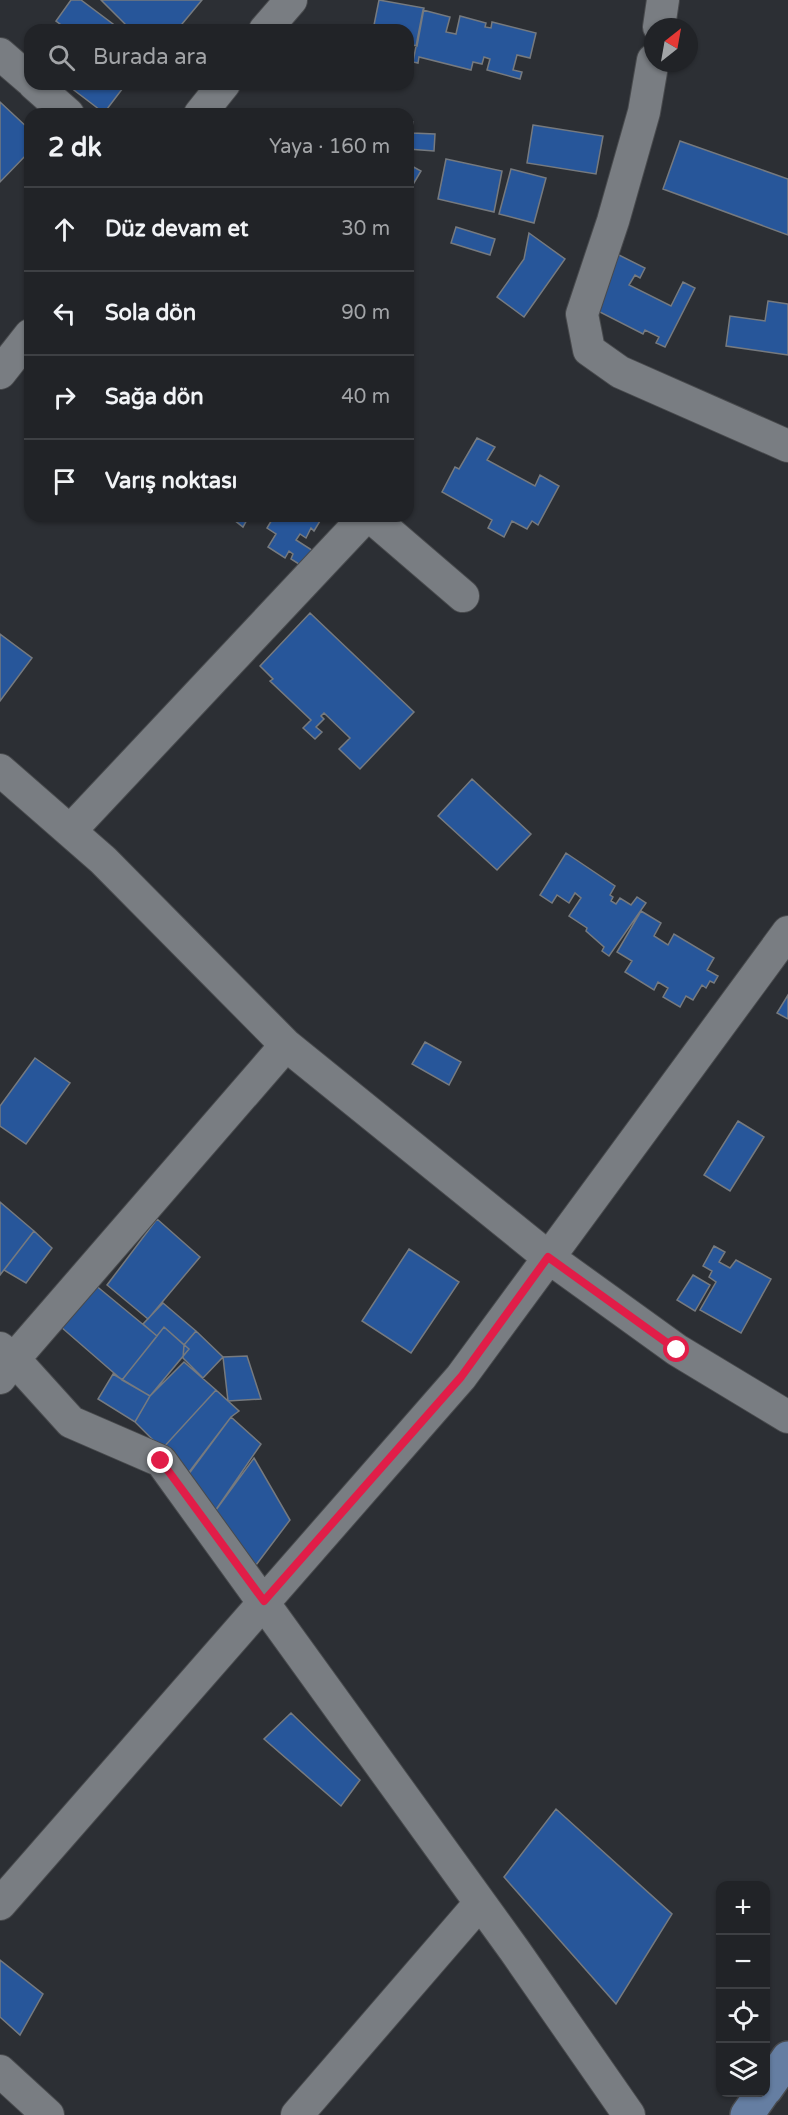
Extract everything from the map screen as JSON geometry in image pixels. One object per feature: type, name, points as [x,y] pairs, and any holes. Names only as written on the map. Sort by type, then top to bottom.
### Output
[{"type":"street","points":[[270,24],[291,0]]},
{"type":"street","points":[[660,18],[663,0]]},
{"type":"street","points":[[0,54],[24,75]]},
{"type":"street","points":[[651,72],[644,112],[613,221],[582,314],[589,350],[620,372],[788,446]]},
{"type":"street","points":[[41,90],[61,108]]},
{"type":"street","points":[[205,108],[219,90]]},
{"type":"street","points":[[0,373],[24,343]]},
{"type":"street","points":[[70,831],[362,522]]},
{"type":"street","points":[[375,522],[464,596]]},
{"type":"street","points":[[0,770],[103,860],[286,1045],[548,1257],[677,1350],[788,1417]]},
{"type":"street","points":[[0,1904],[461,1377],[788,932]]},
{"type":"street","points":[[286,1045],[5,1361],[71,1422],[161,1461],[264,1601],[629,2115]]},
{"type":"street","points":[[297,2115],[480,1903]]},
{"type":"street","points":[[770,2083],[788,2058]]},
{"type":"street","points":[[0,2072],[48,2115]]},
{"type":"street","points":[[747,2115],[760,2097]]},
{"type":"building","points":[[71,0],[81,0],[113,24],[60,24],[56,21]]},
{"type":"building","points":[[101,0],[202,0],[182,24],[125,24]]},
{"type":"building","points":[[379,0],[424,8],[417,46],[414,45],[414,24],[374,24]]},
{"type":"building","points":[[423,10],[450,17],[446,32],[456,34],[460,16],[486,23],[485,27],[491,28],[492,22],[536,33],[530,58],[517,55],[513,70],[522,72],[520,79],[487,70],[490,59],[484,57],[482,64],[473,62],[471,70],[419,57],[418,63],[414,62]]},
{"type":"building","points":[[74,90],[121,90],[108,108],[97,108]]},
{"type":"building","points":[[0,102],[24,124],[24,157],[0,182]]},
{"type":"building","points":[[533,125],[603,136],[596,174],[527,163]]},
{"type":"building","points":[[414,133],[435,134],[434,151],[414,149]]},
{"type":"building","points":[[680,141],[788,179],[788,235],[663,189]]},
{"type":"building","points":[[446,159],[502,171],[494,212],[438,199]]},
{"type":"building","points":[[414,167],[421,171],[414,183]]},
{"type":"building","points":[[511,169],[546,178],[534,223],[499,214]]},
{"type":"building","points":[[456,227],[495,239],[490,255],[451,243]]},
{"type":"building","points":[[529,233],[565,259],[524,317],[497,297],[524,259]]},
{"type":"building","points":[[617,254],[645,268],[640,278],[635,275],[629,285],[671,306],[683,282],[695,288],[665,347],[656,343],[659,337],[645,330],[643,334],[590,307]]},
{"type":"building","points":[[768,301],[788,304],[788,355],[726,346],[730,316],[765,321]]},
{"type":"building","points":[[477,438],[495,447],[487,460],[535,486],[540,475],[559,486],[538,525],[532,521],[527,529],[512,521],[504,537],[488,528],[492,520],[442,492],[455,467],[459,469]]},
{"type":"building","points":[[237,522],[246,522],[243,527]]},
{"type":"building","points":[[271,522],[319,522],[314,531],[311,528],[306,538],[300,534],[296,540],[318,554],[308,570],[291,559],[293,554],[289,551],[285,558],[268,547],[276,534],[267,528]]},
{"type":"building","points":[[310,613],[414,712],[360,769],[339,749],[350,738],[324,713],[321,716],[324,719],[316,727],[322,732],[315,739],[303,728],[311,720],[270,681],[273,679],[260,666]]},
{"type":"building","points":[[0,634],[32,658],[0,701]]},
{"type":"building","points":[[472,779],[531,834],[497,870],[438,816]]},
{"type":"building","points":[[566,853],[615,886],[610,895],[613,897],[611,901],[616,904],[620,898],[631,905],[637,897],[646,903],[609,956],[602,951],[604,947],[586,931],[587,928],[569,916],[581,898],[575,893],[569,903],[557,895],[552,903],[540,895]]},
{"type":"building","points":[[641,911],[661,923],[654,936],[668,945],[674,934],[714,958],[707,970],[718,976],[714,983],[710,981],[706,988],[702,985],[693,1000],[686,996],[680,1007],[663,997],[668,988],[658,982],[654,990],[625,972],[632,961],[617,952]]},
{"type":"building","points":[[788,995],[788,1019],[777,1013]]},
{"type":"building","points":[[425,1042],[461,1062],[449,1085],[412,1064]]},
{"type":"building","points":[[35,1058],[70,1083],[26,1144],[0,1126],[0,1106]]},
{"type":"building","points":[[738,1121],[764,1137],[730,1191],[704,1175]]},
{"type":"building","points":[[0,1202],[34,1231],[0,1275]]},
{"type":"building","points":[[157,1219],[200,1257],[148,1319],[107,1285]]},
{"type":"building","points":[[34,1231],[52,1248],[26,1283],[4,1270]]},
{"type":"building","points":[[714,1246],[725,1252],[719,1262],[730,1268],[736,1260],[771,1279],[741,1333],[700,1310],[716,1282],[709,1277],[712,1271],[703,1266]]},
{"type":"building","points":[[409,1249],[459,1282],[411,1353],[362,1321]]},
{"type":"building","points":[[693,1275],[710,1285],[695,1311],[677,1300]]},
{"type":"building","points":[[94,1284],[157,1336],[122,1380],[61,1327]]},
{"type":"building","points":[[163,1303],[196,1331],[184,1345],[164,1327],[157,1336],[143,1324]]},
{"type":"building","points":[[164,1327],[189,1349],[150,1396],[122,1380]]},
{"type":"building","points":[[196,1331],[223,1357],[203,1378],[183,1358],[184,1345]]},
{"type":"building","points":[[247,1356],[261,1399],[228,1401],[223,1357]]},
{"type":"building","points":[[184,1362],[216,1390],[162,1449],[135,1422],[150,1396]]},
{"type":"building","points":[[113,1374],[150,1396],[135,1422],[98,1399]]},
{"type":"building","points":[[216,1390],[239,1411],[231,1417],[183,1480],[162,1449]]},
{"type":"building","points":[[231,1417],[261,1444],[213,1514],[188,1475]]},
{"type":"building","points":[[254,1458],[290,1520],[256,1565],[213,1514]]},
{"type":"building","points":[[291,1713],[360,1780],[341,1806],[264,1739]]},
{"type":"building","points":[[556,1809],[672,1914],[616,2004],[504,1877]]},
{"type":"building","points":[[0,1960],[43,1994],[20,2035],[0,2017]]},
{"type":"route","points":[[161,1461],[264,1601],[461,1377],[548,1257],[677,1350]]}]
